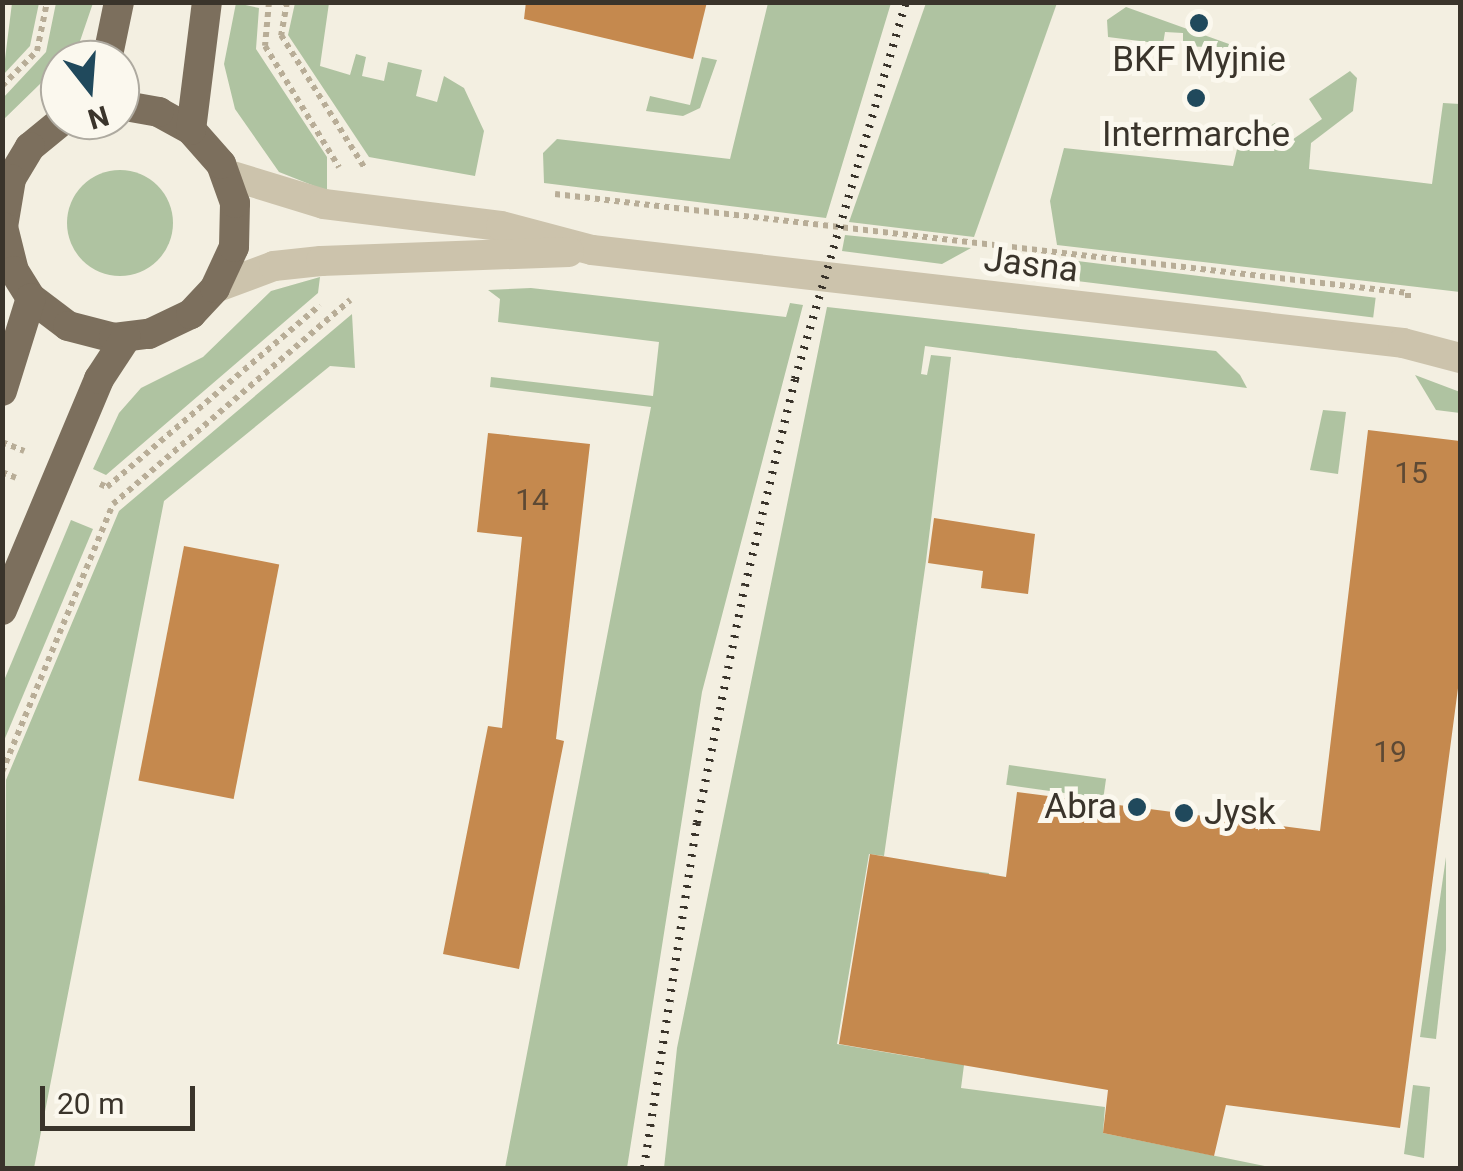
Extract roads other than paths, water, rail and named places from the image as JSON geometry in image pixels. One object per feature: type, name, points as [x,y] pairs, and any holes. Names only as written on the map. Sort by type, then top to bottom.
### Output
[{"type":"main road","points":[[111,40],[119,2]]},
{"type":"main road","points":[[191,130],[207,2]]},
{"type":"main road","points":[[41,140],[22,158],[4,203],[7,250],[31,298],[79,331],[126,338],[171,326],[215,288],[236,233],[226,174],[191,130],[140,112]]},
{"type":"main road","points":[[2,391],[31,298]]},
{"type":"main road","points":[[2,610],[99,379],[126,338]]},
{"type":"street","name":"Jasna","points":[[226,174],[324,204],[501,226],[592,250],[1403,344],[1460,358]]},
{"type":"street","name":"Jasna","points":[[215,288],[274,266],[321,261],[592,250]]},
{"type":"railway","points":[[644,1168],[697,823],[745,586],[795,379],[906,2]]},
{"type":"place","name":"BKF Myjnie","points":[[1199,23]]},
{"type":"place","name":"Intermarche","points":[[1196,98]]},
{"type":"place","name":"Abra","points":[[1137,807]]},
{"type":"place","name":"Jysk","points":[[1184,813]]}]
